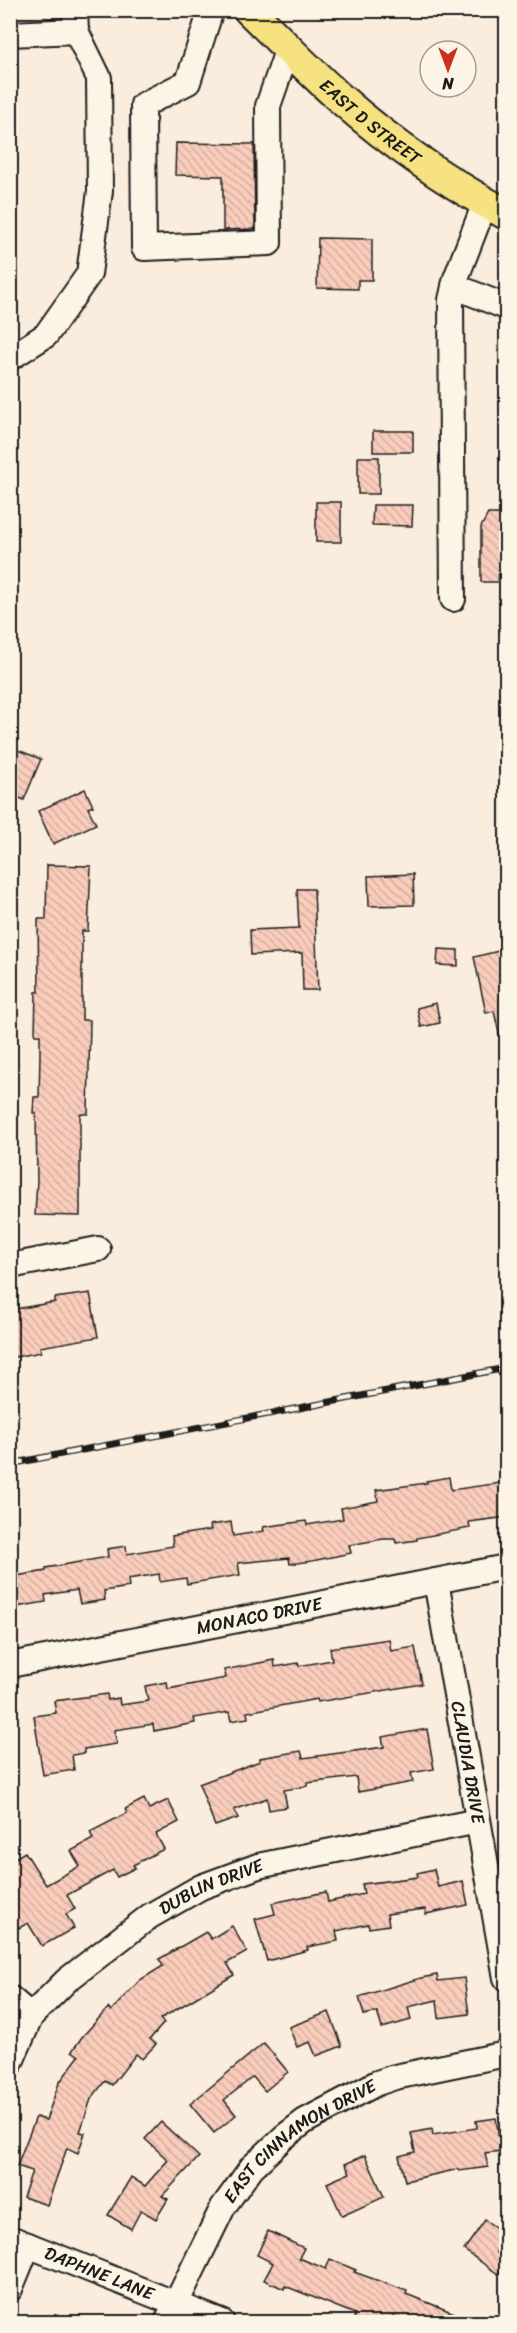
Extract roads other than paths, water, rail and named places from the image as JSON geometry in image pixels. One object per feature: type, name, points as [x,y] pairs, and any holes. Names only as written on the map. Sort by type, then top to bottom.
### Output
[{"type":"main road","name":"EAST D STREET","points":[[249,10],[340,98],[379,130],[432,170],[496,208]]},
{"type":"street","points":[[211,10],[188,82],[143,105],[144,248],[269,243],[268,106],[288,48]]},
{"type":"street","points":[[10,34],[76,21],[99,78],[100,191],[89,274],[46,335],[10,358]]},
{"type":"street","points":[[453,600],[451,300],[454,286],[496,208]]},
{"type":"street","points":[[454,286],[507,307]]},
{"type":"street","points":[[10,1266],[98,1249]]},
{"type":"street","name":"MONACO DRIVE","points":[[10,1665],[507,1567]]},
{"type":"street","name":"CLAUDIA DRIVE","points":[[436,1581],[507,1978]]},
{"type":"street","name":"DUBLIN DRIVE","points":[[10,2064],[31,2016],[67,1980],[108,1946],[150,1916],[201,1887],[258,1866],[478,1821]]},
{"type":"street","points":[[10,1998],[31,2016]]},
{"type":"street","name":"EAST CINNAMON DRIVE","points":[[171,2313],[223,2207],[252,2167],[284,2137],[305,2121],[377,2083],[395,2077],[507,2054]]},
{"type":"street","points":[[10,2289],[19,2242]]},
{"type":"street","name":"DAPHNE LANE","points":[[19,2242],[171,2313],[222,2322]]},
{"type":"railway","points":[[10,1464],[506,1368]]}]
